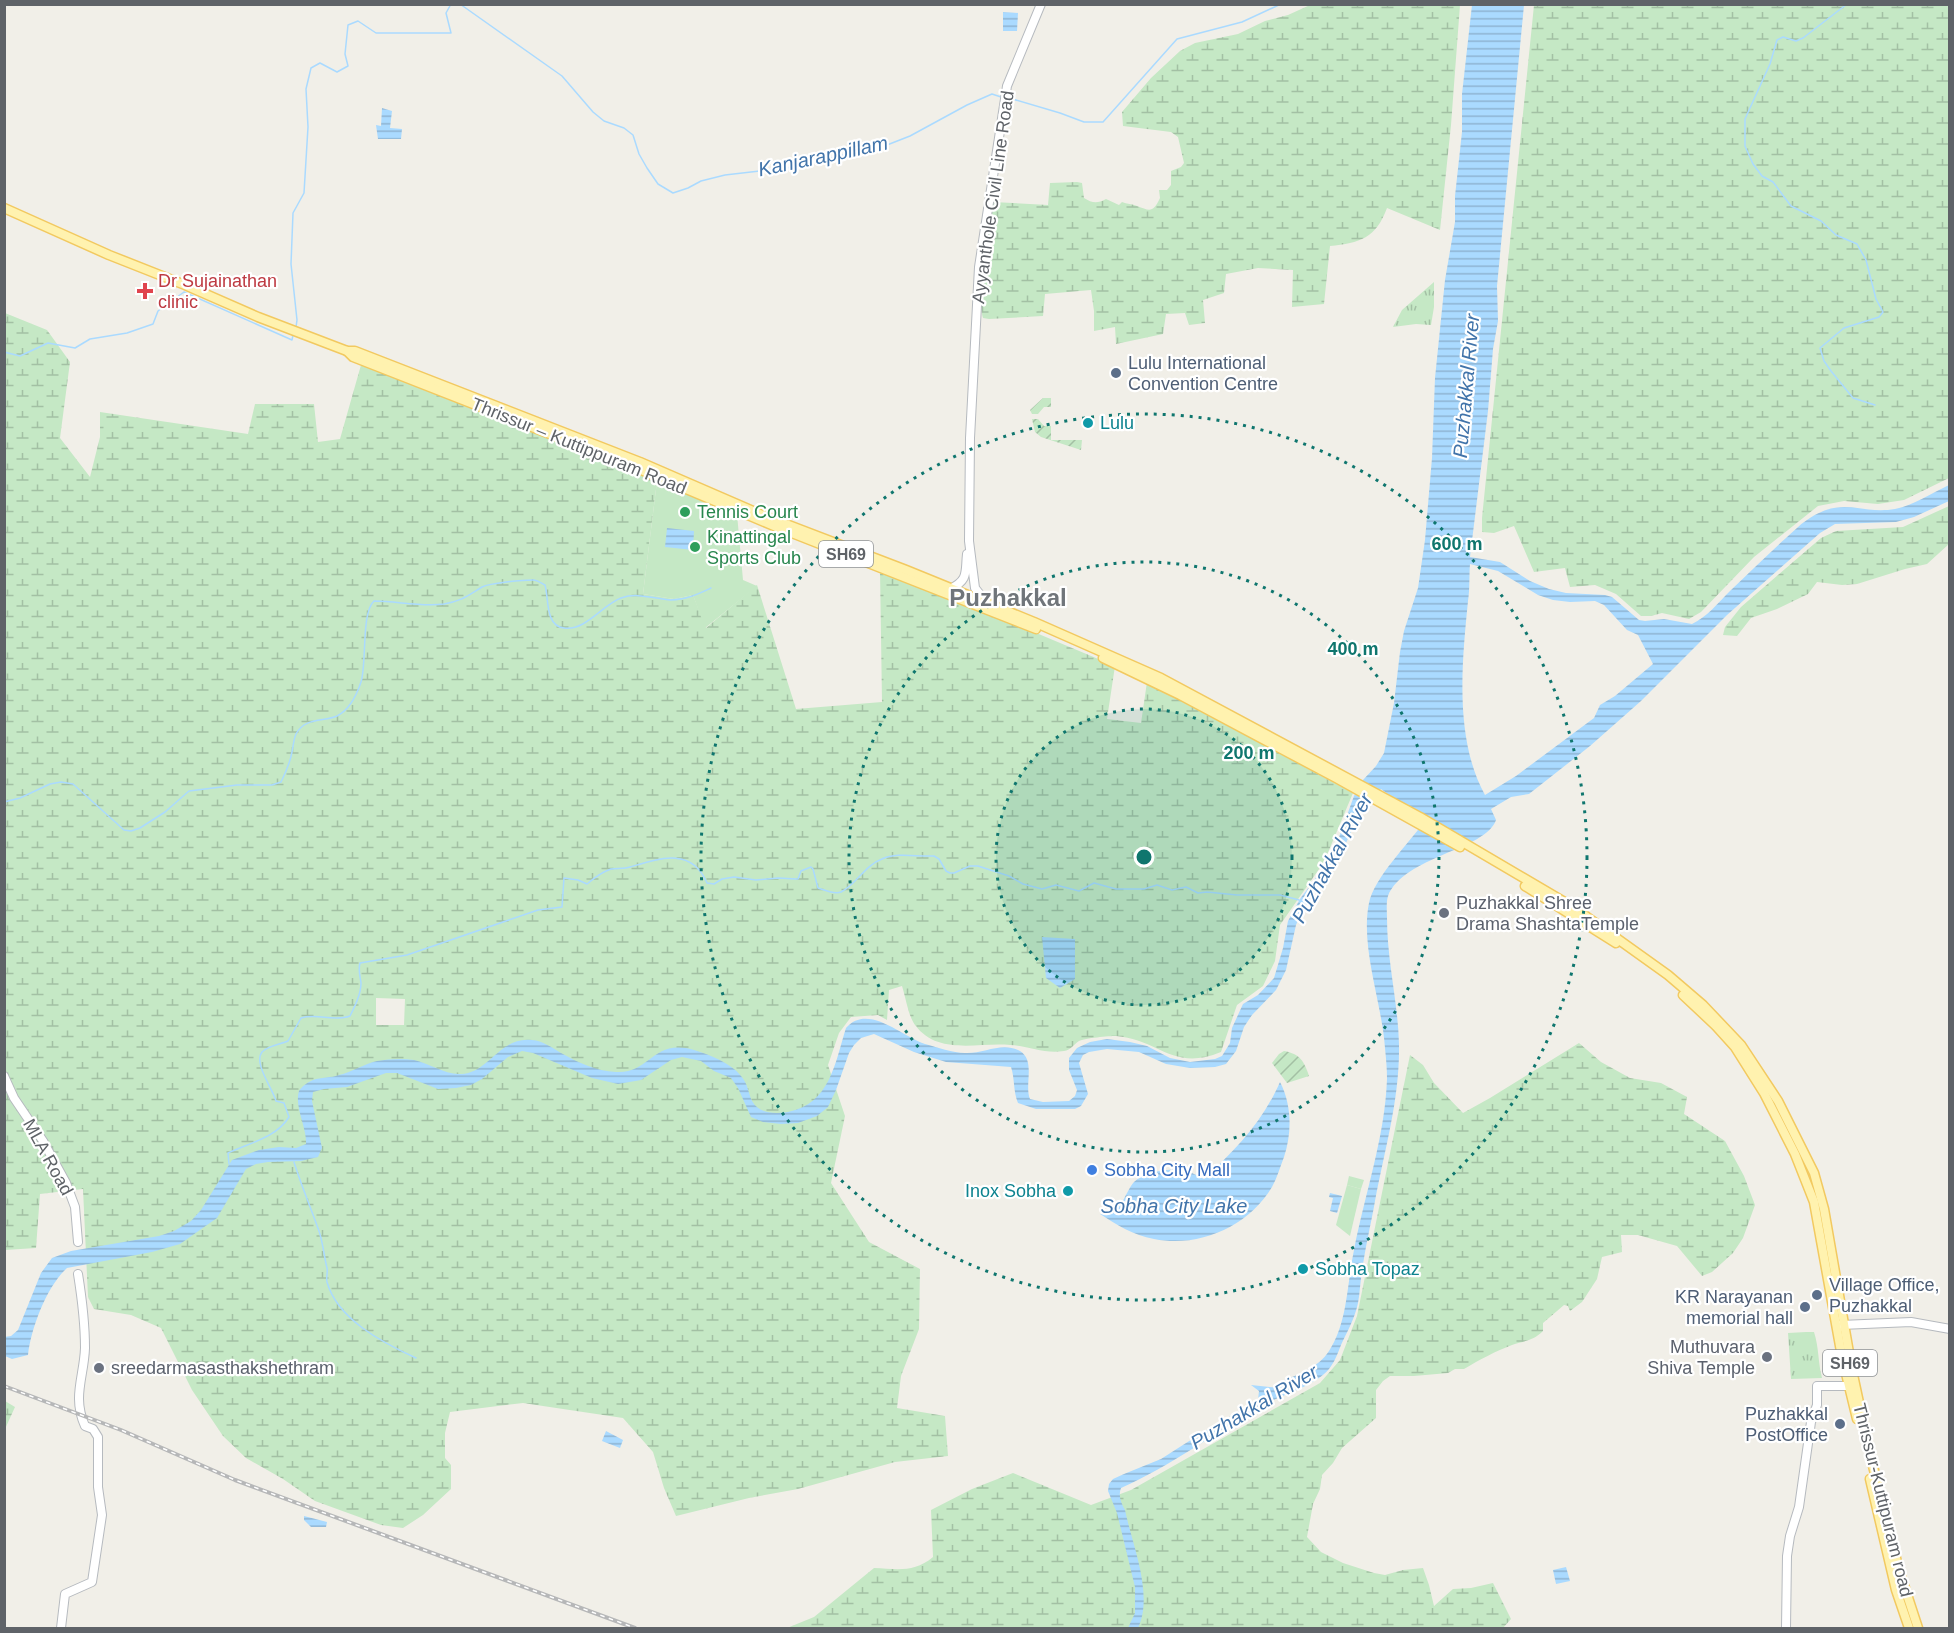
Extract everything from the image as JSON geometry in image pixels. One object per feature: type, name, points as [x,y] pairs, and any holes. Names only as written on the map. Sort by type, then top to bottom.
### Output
[{"type":"main road","name":"Thrissur – Kuttippuram Road","points":[[4,208],[18,216],[258,317],[347,351],[355,351],[640,462],[760,514],[987,604],[1135,669],[1379,798],[1399,814],[1419,820]]},
{"type":"main road","name":"Thrissur – Kuttippuram Road","points":[[347,351],[353,357],[634,467],[774,526],[1135,669]]},
{"type":"main road","points":[[1379,798],[1474,852],[1502,872],[1611,939],[1650,968],[1716,1026],[1735,1047],[1770,1103],[1796,1154],[1814,1202],[1840,1325],[1849,1386],[1896,1590],[1909,1629]]},
{"type":"main road","points":[[1419,820],[1461,848],[1474,852]]},
{"type":"main road","name":"Thrissur-Kuttipuram road","points":[[1474,852],[1565,902],[1668,975],[1703,1005],[1741,1045],[1766,1081],[1814,1173],[1824,1209],[1840,1325],[1899,1570],[1918,1629]]},
{"type":"street","name":"Ayyanthole Civil Line Road","points":[[950,589],[960,584],[965,575],[969,541],[970,438],[979,267],[1002,112],[1007,86],[1041,4]]},
{"type":"street","name":"Ayyanthole Civil Line Road","points":[[969,541],[975,588],[987,604]]},
{"type":"street","name":"MLA Road","points":[[4,1076],[14,1098],[43,1141],[66,1183],[75,1207],[78,1242]]},
{"type":"street","points":[[61,1629],[65,1594],[92,1582],[102,1515],[98,1487],[98,1437],[93,1429],[85,1426],[78,1402],[85,1349],[85,1318],[78,1274]]},
{"type":"street","points":[[1840,1325],[1911,1322],[1950,1329]]},
{"type":"street","points":[[1786,1629],[1786,1556],[1799,1507],[1811,1422],[1817,1405],[1817,1386],[1849,1386]]},
{"type":"green space","points":[[1310,5],[1460,5],[1440,230],[1387,208],[1378,226],[1366,237],[1350,243],[1330,246],[1324,304],[1292,307],[1293,270],[1258,268],[1226,274],[1224,293],[1203,300],[1205,323],[1189,325],[1185,313],[1166,314],[1163,334],[1116,344],[1115,327],[1094,331],[1091,290],[1045,294],[1043,316],[983,318],[982,303],[988,289],[983,280],[993,202],[1048,205],[1050,183],[1077,182],[1082,183],[1084,198],[1090,201],[1097,202],[1106,199],[1119,205],[1122,202],[1151,210],[1160,198],[1159,190],[1167,190],[1171,185],[1171,171],[1181,167],[1184,163],[1178,137],[1171,132],[1123,126],[1122,112],[1151,78],[1180,51],[1195,43],[1238,34],[1265,21],[1288,15]]},
{"type":"green space","points":[[1534,5],[1949,5],[1949,478],[1904,500],[1878,504],[1844,501],[1818,506],[1754,557],[1701,612],[1689,619],[1662,613],[1641,616],[1616,594],[1595,585],[1570,587],[1565,568],[1534,572],[1514,526],[1494,533],[1482,532]]},
{"type":"green space","points":[[1434,282],[1431,325],[1393,327],[1402,310]]},
{"type":"green space","points":[[5,313],[47,330],[70,362],[60,438],[90,477],[100,437],[100,412],[248,434],[255,404],[314,404],[318,442],[340,439],[361,365],[657,481],[643,594],[674,599],[693,595],[706,628],[757,585],[796,709],[882,702],[880,570],[1115,666],[1107,719],[1141,723],[1147,682],[1353,793],[1324,862],[1280,925],[1275,961],[1263,986],[1237,1005],[1221,1052],[1204,1057],[1178,1057],[1131,1038],[1116,1036],[1082,1040],[1069,1049],[1056,1052],[1010,1045],[947,1044],[924,1035],[915,1025],[902,986],[889,990],[887,1020],[878,1015],[851,1017],[839,1033],[828,1065],[845,1116],[831,1183],[869,1242],[920,1269],[919,1329],[901,1376],[897,1408],[945,1416],[948,1456],[895,1462],[798,1489],[749,1498],[676,1516],[664,1488],[653,1452],[623,1418],[523,1403],[450,1412],[445,1433],[445,1458],[451,1465],[451,1489],[423,1515],[403,1528],[381,1525],[315,1501],[246,1458],[223,1436],[192,1390],[161,1328],[131,1315],[94,1309],[88,1297],[83,1189],[40,1194],[36,1248],[5,1250]],"holes":[[[376,998],[405,999],[404,1025],[376,1025]]]},
{"type":"green space","points":[[1043,398],[1051,398],[1051,407],[1044,407],[1038,414],[1032,414],[1030,410]]},
{"type":"green space","points":[[1032,419],[1038,419],[1044,426],[1051,426],[1051,440],[1082,440],[1081,450],[1041,437],[1035,432]]},
{"type":"green space","name":"Kinattingal Sports Club","points":[[657,481],[737,514],[743,580],[757,586],[705,628],[693,595],[674,599],[643,594]]},
{"type":"green space","points":[[1949,506],[1949,544],[1927,564],[1857,584],[1817,582],[1808,594],[1751,618],[1737,636],[1723,635],[1725,627],[1741,607],[1821,538],[1836,531],[1903,527]]},
{"type":"green space","points":[[1579,1043],[1601,1062],[1630,1078],[1661,1083],[1687,1097],[1684,1114],[1725,1141],[1744,1176],[1755,1205],[1743,1238],[1733,1253],[1712,1272],[1702,1276],[1677,1246],[1638,1235],[1621,1235],[1622,1252],[1602,1257],[1597,1279],[1582,1302],[1570,1311],[1568,1306],[1564,1305],[1543,1323],[1543,1331],[1536,1337],[1500,1350],[1464,1369],[1455,1369],[1448,1373],[1390,1376],[1376,1390],[1376,1418],[1342,1448],[1322,1475],[1320,1489],[1313,1504],[1307,1537],[1321,1552],[1343,1563],[1374,1573],[1385,1575],[1423,1568],[1434,1606],[1453,1589],[1493,1583],[1511,1619],[1503,1628],[787,1628],[814,1617],[874,1568],[912,1568],[933,1557],[931,1510],[972,1489],[1013,1473],[1091,1505],[1131,1490],[1320,1383],[1340,1360],[1357,1316],[1410,1055],[1423,1065],[1434,1083],[1463,1113]]},
{"type":"green space","points":[[1284,1051],[1301,1059],[1309,1076],[1287,1083],[1272,1063]]},
{"type":"green space","points":[[1349,1176],[1364,1180],[1361,1189],[1347,1185]]},
{"type":"green space","points":[[1347,1185],[1361,1189],[1350,1236],[1336,1225]]},
{"type":"green space","points":[[1814,1332],[1822,1378],[1791,1379],[1788,1333]]},
{"type":"green space","points":[[5,1401],[15,1407],[5,1429]]},
{"type":"water","name":"Puzhakkal River","points":[[1472,5],[1524,5],[1497,286],[1498,321],[1470,557],[1500,562],[1530,581],[1549,589],[1566,593],[1612,597],[1639,620],[1664,619],[1692,624],[1703,618],[1799,526],[1820,513],[1841,507],[1872,510],[1895,509],[1916,502],[1949,485],[1949,501],[1914,517],[1896,522],[1835,524],[1820,533],[1727,615],[1641,701],[1590,746],[1529,794],[1511,797],[1491,809],[1496,820],[1489,830],[1462,847],[1410,871],[1397,882],[1388,896],[1387,934],[1398,1028],[1399,1064],[1391,1123],[1366,1245],[1355,1314],[1334,1361],[1323,1375],[1244,1416],[1175,1460],[1121,1488],[1120,1499],[1125,1510],[1143,1585],[1144,1600],[1138,1628],[1128,1628],[1135,1613],[1135,1587],[1117,1513],[1108,1491],[1109,1484],[1113,1479],[1161,1459],[1258,1400],[1259,1391],[1251,1385],[1279,1388],[1280,1382],[1314,1366],[1329,1351],[1340,1327],[1354,1250],[1379,1144],[1387,1079],[1383,1031],[1367,938],[1369,903],[1372,893],[1385,872],[1425,821],[1381,789],[1363,805],[1338,861],[1319,885],[1300,916],[1286,970],[1276,990],[1252,1015],[1244,1027],[1236,1051],[1226,1064],[1190,1068],[1166,1064],[1139,1052],[1107,1049],[1089,1052],[1083,1055],[1079,1063],[1088,1094],[1081,1106],[1075,1109],[1036,1109],[1018,1103],[1011,1067],[946,1062],[914,1052],[874,1034],[861,1038],[854,1045],[828,1107],[817,1116],[798,1123],[781,1124],[763,1122],[751,1117],[731,1078],[714,1071],[701,1061],[682,1057],[671,1060],[641,1080],[618,1084],[592,1078],[533,1053],[522,1051],[508,1057],[482,1079],[471,1085],[456,1088],[438,1089],[397,1073],[386,1073],[347,1087],[313,1092],[312,1101],[322,1148],[318,1157],[301,1161],[256,1164],[246,1169],[217,1218],[180,1244],[152,1252],[67,1268],[53,1285],[41,1308],[28,1355],[12,1359],[5,1356],[4,1337],[11,1336],[18,1330],[41,1273],[52,1258],[71,1251],[159,1236],[174,1231],[191,1221],[201,1210],[232,1160],[259,1150],[279,1147],[296,1148],[306,1144],[298,1103],[299,1091],[303,1086],[313,1080],[344,1074],[377,1061],[414,1060],[449,1073],[461,1074],[479,1068],[511,1043],[532,1040],[543,1043],[587,1066],[616,1072],[637,1068],[660,1052],[680,1048],[707,1054],[732,1067],[747,1085],[755,1105],[763,1111],[778,1113],[802,1108],[822,1091],[834,1068],[846,1028],[855,1021],[864,1019],[885,1024],[925,1044],[955,1052],[972,1053],[1006,1047],[1020,1051],[1025,1055],[1029,1067],[1030,1099],[1043,1102],[1069,1101],[1075,1096],[1077,1090],[1069,1070],[1069,1058],[1077,1048],[1090,1042],[1107,1039],[1130,1042],[1147,1046],[1170,1058],[1190,1062],[1222,1056],[1230,1043],[1232,1028],[1243,1004],[1258,995],[1274,978],[1288,921],[1300,899],[1327,863],[1354,796],[1384,753],[1404,631],[1418,588],[1425,540],[1432,458],[1435,378],[1445,280],[1455,222],[1455,196],[1462,132],[1462,94]],"holes":[[[1470,564],[1498,571],[1538,595],[1553,600],[1595,601],[1604,605],[1627,630],[1638,635],[1653,664],[1615,696],[1600,705],[1594,718],[1516,776],[1485,795],[1468,750],[1464,725],[1464,649]]]},
{"type":"water","points":[[1003,12],[1018,13],[1017,31],[1003,31]]},
{"type":"water","points":[[382,108],[392,111],[390,128],[402,129],[401,139],[378,139],[376,125],[381,126]]},
{"type":"water","points":[[667,528],[694,531],[693,550],[665,547]]},
{"type":"water","points":[[1042,937],[1075,939],[1075,979],[1060,988],[1046,978]]},
{"type":"water","name":"Sobha City Lake","points":[[1280,1082],[1287,1100],[1290,1119],[1284,1157],[1274,1184],[1250,1213],[1221,1231],[1205,1237],[1171,1241],[1139,1235],[1100,1214],[1113,1213],[1134,1182],[1150,1173],[1183,1170],[1204,1179],[1247,1135],[1265,1110]]},
{"type":"water","points":[[1330,1193],[1342,1196],[1337,1213],[1330,1211],[1333,1198],[1329,1197]]},
{"type":"water","points":[[606,1431],[623,1440],[620,1448],[602,1441]]},
{"type":"water","points":[[304,1516],[327,1522],[326,1527],[311,1527],[304,1520]]},
{"type":"water","points":[[1566,1567],[1570,1581],[1556,1584],[1553,1570]]},
{"type":"waterway","points":[[296,327],[291,264],[293,213],[304,193],[308,127],[306,89],[311,68],[320,63],[337,72],[348,66],[345,54],[348,25],[358,21],[376,33],[451,33],[446,13],[451,4]]},
{"type":"waterway","name":"Kanjarappillam","points":[[460,4],[562,76],[593,112],[604,121],[624,128],[633,135],[639,154],[658,184],[673,193],[701,181],[725,175],[787,168],[887,145],[910,136],[992,94],[1001,97]]},
{"type":"waterway","name":"Kanjarappillam","points":[[1009,98],[1084,122],[1103,122],[1177,39],[1242,22],[1281,4]]},
{"type":"waterway","points":[[1847,4],[1803,38],[1796,41],[1783,37],[1777,40],[1770,64],[1745,119],[1745,146],[1753,164],[1762,176],[1773,182],[1791,206],[1821,221],[1836,235],[1857,244],[1866,260],[1876,299],[1883,312],[1879,317],[1844,328],[1820,348],[1824,361],[1853,398],[1875,405]]},
{"type":"waterway","points":[[4,352],[20,356],[48,343],[75,348],[90,339],[127,333],[153,324],[158,311],[184,292],[292,340],[293,335]]},
{"type":"waterway","points":[[4,802],[20,798],[50,784],[61,782],[73,784],[124,830],[131,831],[165,812],[189,791],[237,785],[272,785],[281,782],[290,760],[295,736],[300,729],[310,722],[337,716],[349,706],[355,696],[363,674],[367,616],[374,601],[444,604],[460,600],[482,587],[534,580],[545,585],[549,611],[554,622],[558,626],[572,628],[587,622],[614,601],[627,596],[676,600],[711,588]]},
{"type":"waterway","name":"Puzhakkal River","points":[[229,1164],[228,1153],[270,1135],[289,1117],[284,1103],[276,1101],[264,1076],[260,1063],[262,1052],[288,1041],[301,1018],[350,1016],[360,991],[360,963],[407,955],[538,910],[562,907],[564,878],[587,884],[598,875],[611,869],[628,868],[674,858],[693,864],[707,883],[714,884],[722,879],[734,877],[756,880],[798,879],[801,871],[811,867],[818,888],[838,893],[851,885],[876,862],[901,855],[934,856],[950,873],[970,866],[978,866],[1042,889],[1056,885],[1079,891],[1094,883],[1116,889],[1144,889],[1157,885],[1172,890],[1186,887],[1198,893],[1280,895],[1299,900]]},
{"type":"waterway","points":[[294,1162],[320,1236],[327,1270],[327,1282],[332,1295],[340,1307],[363,1328],[416,1358]]},
{"type":"railway","points":[[4,1386],[121,1430],[235,1480],[635,1628]]},
{"type":"place","name":"Dr Sujainathan clinic","points":[[145,291]]},
{"type":"place","name":"Lulu International Convention Centre","points":[[1116,373]]},
{"type":"place","name":"Lulu","points":[[1088,423]]},
{"type":"place","name":"Tennis Court","points":[[685,512]]},
{"type":"place","name":"Kinattingal Sports Club","points":[[695,547]]},
{"type":"place","name":"Puzhakkal Shree Drama ShashtaTemple","points":[[1444,913]]},
{"type":"place","name":"Sobha City Mall","points":[[1092,1170]]},
{"type":"place","name":"Inox Sobha","points":[[1068,1191]]},
{"type":"place","name":"Sobha Topaz","points":[[1303,1269]]},
{"type":"place","name":"Village Office, Puzhakkal","points":[[1817,1295]]},
{"type":"place","name":"KR Narayanan memorial hall","points":[[1805,1307]]},
{"type":"place","name":"Muthuvara Shiva Temple","points":[[1767,1357]]},
{"type":"place","name":"sreedarmasasthakshethram","points":[[99,1368]]},
{"type":"place","name":"Puzhakkal PostOffice","points":[[1840,1424]]},
{"type":"district","name":"Puzhakkal","points":[[1008,597]]}]
